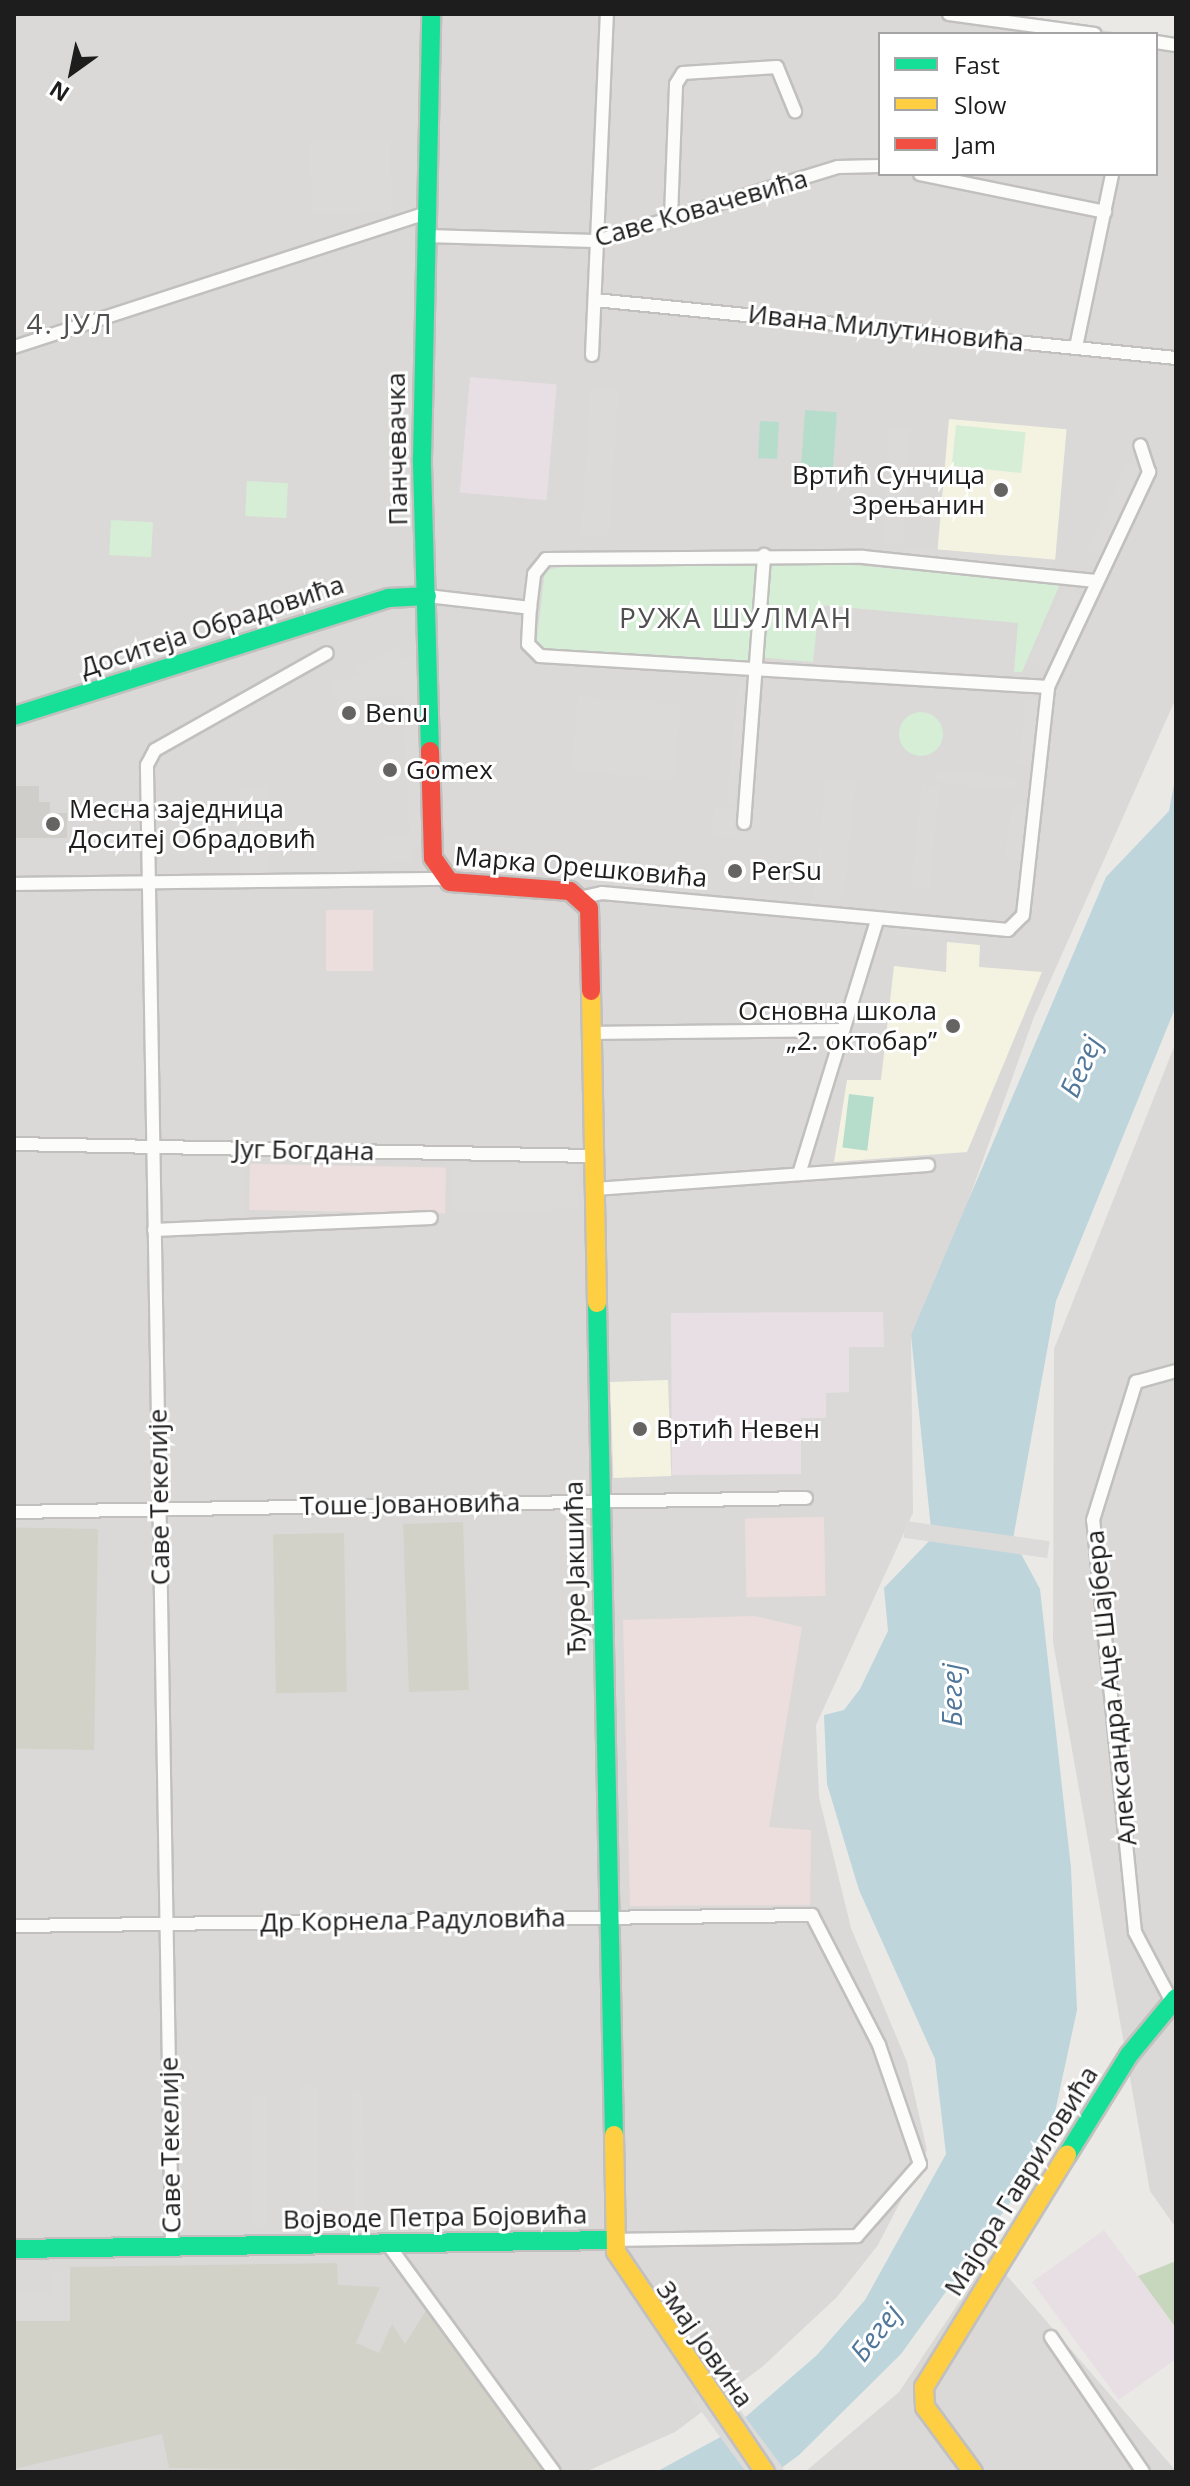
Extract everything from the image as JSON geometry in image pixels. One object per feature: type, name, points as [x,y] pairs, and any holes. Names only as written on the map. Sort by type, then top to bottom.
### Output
[{"type":"street","name":"Панчевачка","points":[[431,14],[424,236],[427,596],[433,858],[444,879]]},
{"type":"street","points":[[592,355],[607,14]]},
{"type":"street","points":[[949,14],[1080,32]]},
{"type":"street","points":[[671,216],[676,84],[683,73],[777,67],[795,111]]},
{"type":"street","name":"Саве Ковачевића","points":[[424,236],[597,241],[838,167],[878,166]]},
{"type":"street","points":[[930,176],[1105,212]]},
{"type":"street","points":[[1076,347],[1112,176]]},
{"type":"street","points":[[14,347],[426,213]]},
{"type":"street","name":"Ивана Милутиновића","points":[[595,300],[1176,358]]},
{"type":"street","points":[[1096,581],[863,557],[764,555],[546,559],[534,574],[528,644],[540,656],[1048,687],[1149,472],[1140,445]]},
{"type":"street","points":[[744,823],[764,555]]},
{"type":"street","points":[[427,596],[530,608]]},
{"type":"street","name":"Доситеја Обрадовића","points":[[14,716],[374,602],[427,596]]},
{"type":"street","name":"Саве Текелије","points":[[172,2247],[147,765],[155,750],[327,653]]},
{"type":"street","name":"Марка Орешковића","points":[[14,884],[444,879],[583,897],[602,893],[876,923],[1008,930],[1023,915],[1048,687]]},
{"type":"street","name":"Ђуре Јакшића","points":[[583,897],[592,1033],[615,2240]]},
{"type":"street","points":[[799,1174],[838,1030],[876,923]]},
{"type":"street","points":[[592,1033],[838,1030]]},
{"type":"street","name":"Југ Богдана","points":[[14,1144],[594,1156]]},
{"type":"street","points":[[594,1189],[928,1165]]},
{"type":"street","points":[[154,1230],[431,1218]]},
{"type":"street","name":"Александра Аце Шајбера","points":[[1174,2000],[1135,1932],[1093,1520],[1144,1374],[1176,1371]]},
{"type":"street","name":"Тоше Јовановића","points":[[14,1512],[806,1498]]},
{"type":"street","name":"Др Корнела Радуловића","points":[[14,1926],[812,1915],[879,2045],[920,2164],[857,2236]]},
{"type":"street","name":"Мајора Гавриловића","points":[[973,2472],[922,2398],[1105,2093],[1174,2000]]},
{"type":"street","name":"Војводе Петра Бојовића","points":[[14,2249],[857,2236]]},
{"type":"street","name":"Змај Јовина","points":[[615,2240],[621,2269],[765,2472]]},
{"type":"street","points":[[387,2243],[554,2472]]},
{"type":"street","points":[[1051,2337],[1143,2472]]},
{"type":"shaded area","points":[[14,14],[995,14],[1114,32],[878,32],[878,176],[1158,176],[1158,38],[1176,41],[1176,698],[1034,1017],[945,1266],[911,1335],[913,1513],[816,1725],[819,1797],[851,1928],[907,2062],[927,2150],[878,2245],[837,2297],[762,2367],[675,2432],[585,2472],[14,2472]]},
{"type":"shaded area","points":[[390,140],[391,213],[311,214],[310,141]]},
{"type":"shaded area","points":[[470,377],[557,385],[547,500],[460,493]]},
{"type":"shaded area","points":[[591,388],[619,390],[609,538],[581,536]]},
{"type":"shaded area","name":"Вртић Сунчица Зрењанин","points":[[949,419],[1067,429],[1055,560],[938,550]]},
{"type":"shaded area","points":[[889,427],[909,428],[903,545],[883,544]]},
{"type":"shaded area","points":[[1127,462],[1149,472],[1109,561],[1087,552]]},
{"type":"shaded area","points":[[906,547],[1053,560],[1052,574],[905,561]]},
{"type":"shaded area","points":[[1064,586],[1088,597],[1052,672],[1029,661]]},
{"type":"shaded area","points":[[398,647],[402,658],[415,656],[424,846],[411,847],[412,862],[381,863],[380,837],[410,836],[403,696],[333,699],[332,682],[361,676],[356,667]]},
{"type":"shaded area","points":[[739,681],[749,682],[736,805],[726,804]]},
{"type":"shaded area","points":[[578,696],[681,705],[674,780],[571,771]]},
{"type":"shaded area","points":[[1026,698],[1045,700],[1038,766],[1019,764]]},
{"type":"shaded area","points":[[937,770],[1019,779],[1017,791],[936,782]]},
{"type":"shaded area","points":[[826,779],[856,782],[843,900],[814,897]]},
{"type":"shaded area","points":[[922,785],[940,787],[929,889],[911,887]]},
{"type":"shaded area","points":[[239,787],[268,787],[268,873],[239,873]]},
{"type":"shaded area","points":[[1012,805],[1034,808],[1026,861],[1005,857]]},
{"type":"shaded area","points":[[714,806],[762,809],[760,840],[712,837]]},
{"type":"shaded area","points":[[326,910],[373,910],[373,971],[326,971]]},
{"type":"shaded area","points":[[890,925],[959,931],[958,940],[889,934]]},
{"type":"shaded area","name":"Основна школа „2. октобар”","points":[[947,942],[980,945],[979,967],[1042,972],[967,1152],[834,1162],[847,1080],[881,1080],[894,966],[946,972]]},
{"type":"shaded area","points":[[1176,1042],[1176,2228],[1150,2191],[1053,1642],[1054,1349]]},
{"type":"shaded area","points":[[161,1156],[244,1156],[244,1229],[161,1229]]},
{"type":"shaded area","points":[[577,1163],[578,1209],[453,1211],[452,1165]]},
{"type":"shaded area","points":[[250,1164],[446,1167],[445,1213],[249,1210]]},
{"type":"shaded area","points":[[883,1312],[884,1347],[849,1347],[849,1392],[826,1393],[826,1418],[801,1418],[801,1474],[672,1475],[671,1313]]},
{"type":"shaded area","name":"Вртић Невен","points":[[668,1380],[671,1476],[613,1478],[610,1382]]},
{"type":"shaded area","points":[[824,1517],[825,1596],[746,1597],[745,1518]]},
{"type":"shaded area","points":[[463,1522],[469,1690],[409,1692],[403,1524]]},
{"type":"shaded area","points":[[14,1528],[98,1529],[94,1750],[14,1749]]},
{"type":"shaded area","points":[[344,1533],[347,1692],[276,1693],[273,1534]]},
{"type":"shaded area","points":[[754,1616],[802,1627],[769,1827],[811,1830],[810,1905],[630,1906],[623,1620]]},
{"type":"shaded area","points":[[607,1632],[619,1632],[619,1861],[607,1861]]},
{"type":"shaded area","points":[[300,2086],[318,2086],[318,2227],[300,2227]]},
{"type":"shaded area","points":[[352,2090],[362,2090],[364,2225],[354,2225]]},
{"type":"shaded area","points":[[252,2095],[266,2095],[266,2228],[252,2228]]},
{"type":"shaded area","points":[[1104,2230],[1176,2328],[1176,2359],[1119,2400],[1032,2282]]},
{"type":"shaded area","points":[[990,2256],[1176,2472],[805,2472],[899,2392]]},
{"type":"shaded area","points":[[1176,2261],[1176,2328],[1138,2276]]},
{"type":"shaded area","points":[[337,2263],[338,2285],[380,2287],[356,2343],[379,2353],[392,2324],[405,2344],[427,2309],[550,2472],[169,2468],[162,2434],[14,2469],[14,2321],[70,2321],[70,2267]]},
{"type":"shaded area","points":[[53,2271],[70,2271],[70,2321],[14,2321],[14,2294],[52,2294]]},
{"type":"green space","points":[[805,410],[837,412],[833,469],[801,467]]},
{"type":"green space","points":[[760,421],[779,422],[777,459],[758,458]]},
{"type":"green space","points":[[956,425],[1026,432],[1021,473],[952,466]]},
{"type":"green space","points":[[247,481],[288,483],[286,518],[245,516]]},
{"type":"green space","points":[[111,520],[153,522],[151,557],[109,555]]},
{"type":"green space","points":[[765,557],[1060,584],[1022,672],[1014,672],[1018,623],[819,605],[813,662],[756,657]]},
{"type":"green space","points":[[599,561],[758,561],[749,662],[536,648],[545,570]]},
{"type":"green space","points":[[921,712],[936,719],[943,734],[936,749],[921,756],[906,749],[899,734],[906,719]]},
{"type":"green space","points":[[849,1094],[874,1097],[867,1151],[842,1148]]},
{"type":"water","name":"Бегеј","points":[[1176,774],[1176,1006],[1056,1301],[1013,1539],[1040,1589],[1071,1868],[1077,2010],[1052,2126],[1017,2193],[901,2354],[799,2455],[776,2472],[656,2472],[726,2434],[817,2355],[865,2300],[946,2154],[935,2059],[859,1890],[827,1784],[824,1715],[844,1710],[860,1689],[888,1631],[884,1588],[932,1538],[911,1335],[1106,877],[1169,811]]},
{"type":"pier","points":[[906,1521],[1050,1541],[1047,1558],[904,1538]]},
{"type":"pier","points":[[718,2380],[786,2472],[746,2472],[692,2399]]},
{"type":"building","points":[[14,786],[39,786],[39,802],[50,802],[50,813],[67,813],[67,838],[14,838]]},
{"type":"traffic: fast","points":[[430,751],[422,458],[431,14]]},
{"type":"traffic: fast","points":[[14,716],[389,598],[427,596]]},
{"type":"traffic: fast","points":[[597,1303],[614,2135]]},
{"type":"traffic: fast","points":[[1067,2155],[1129,2055],[1176,1998]]},
{"type":"traffic: fast","points":[[14,2249],[615,2240]]},
{"type":"traffic: slow","points":[[591,991],[597,1303]]},
{"type":"traffic: slow","points":[[614,2135],[616,2252],[765,2472]]},
{"type":"traffic: slow","points":[[973,2472],[925,2407],[924,2387],[1067,2155]]},
{"type":"traffic: jam","points":[[430,751],[433,858],[450,882],[570,891],[589,908],[591,991]]},
{"type":"place","name":"Вртић Сунчица Зрењанин","points":[[1001,490]]},
{"type":"place","name":"Benu","points":[[349,713]]},
{"type":"place","name":"Gomex","points":[[390,770]]},
{"type":"place","name":"Месна заједница Доситеј Обрадовић","points":[[53,824]]},
{"type":"place","name":"PerSu","points":[[735,871]]},
{"type":"place","name":"Основна школа „2. октобар”","points":[[953,1026]]},
{"type":"place","name":"Вртић Невен","points":[[640,1429]]},
{"type":"district","name":"4. ЈУЛ","points":[[70,323]]},
{"type":"district","name":"РУЖА ШУЛМАН","points":[[736,617]]}]
